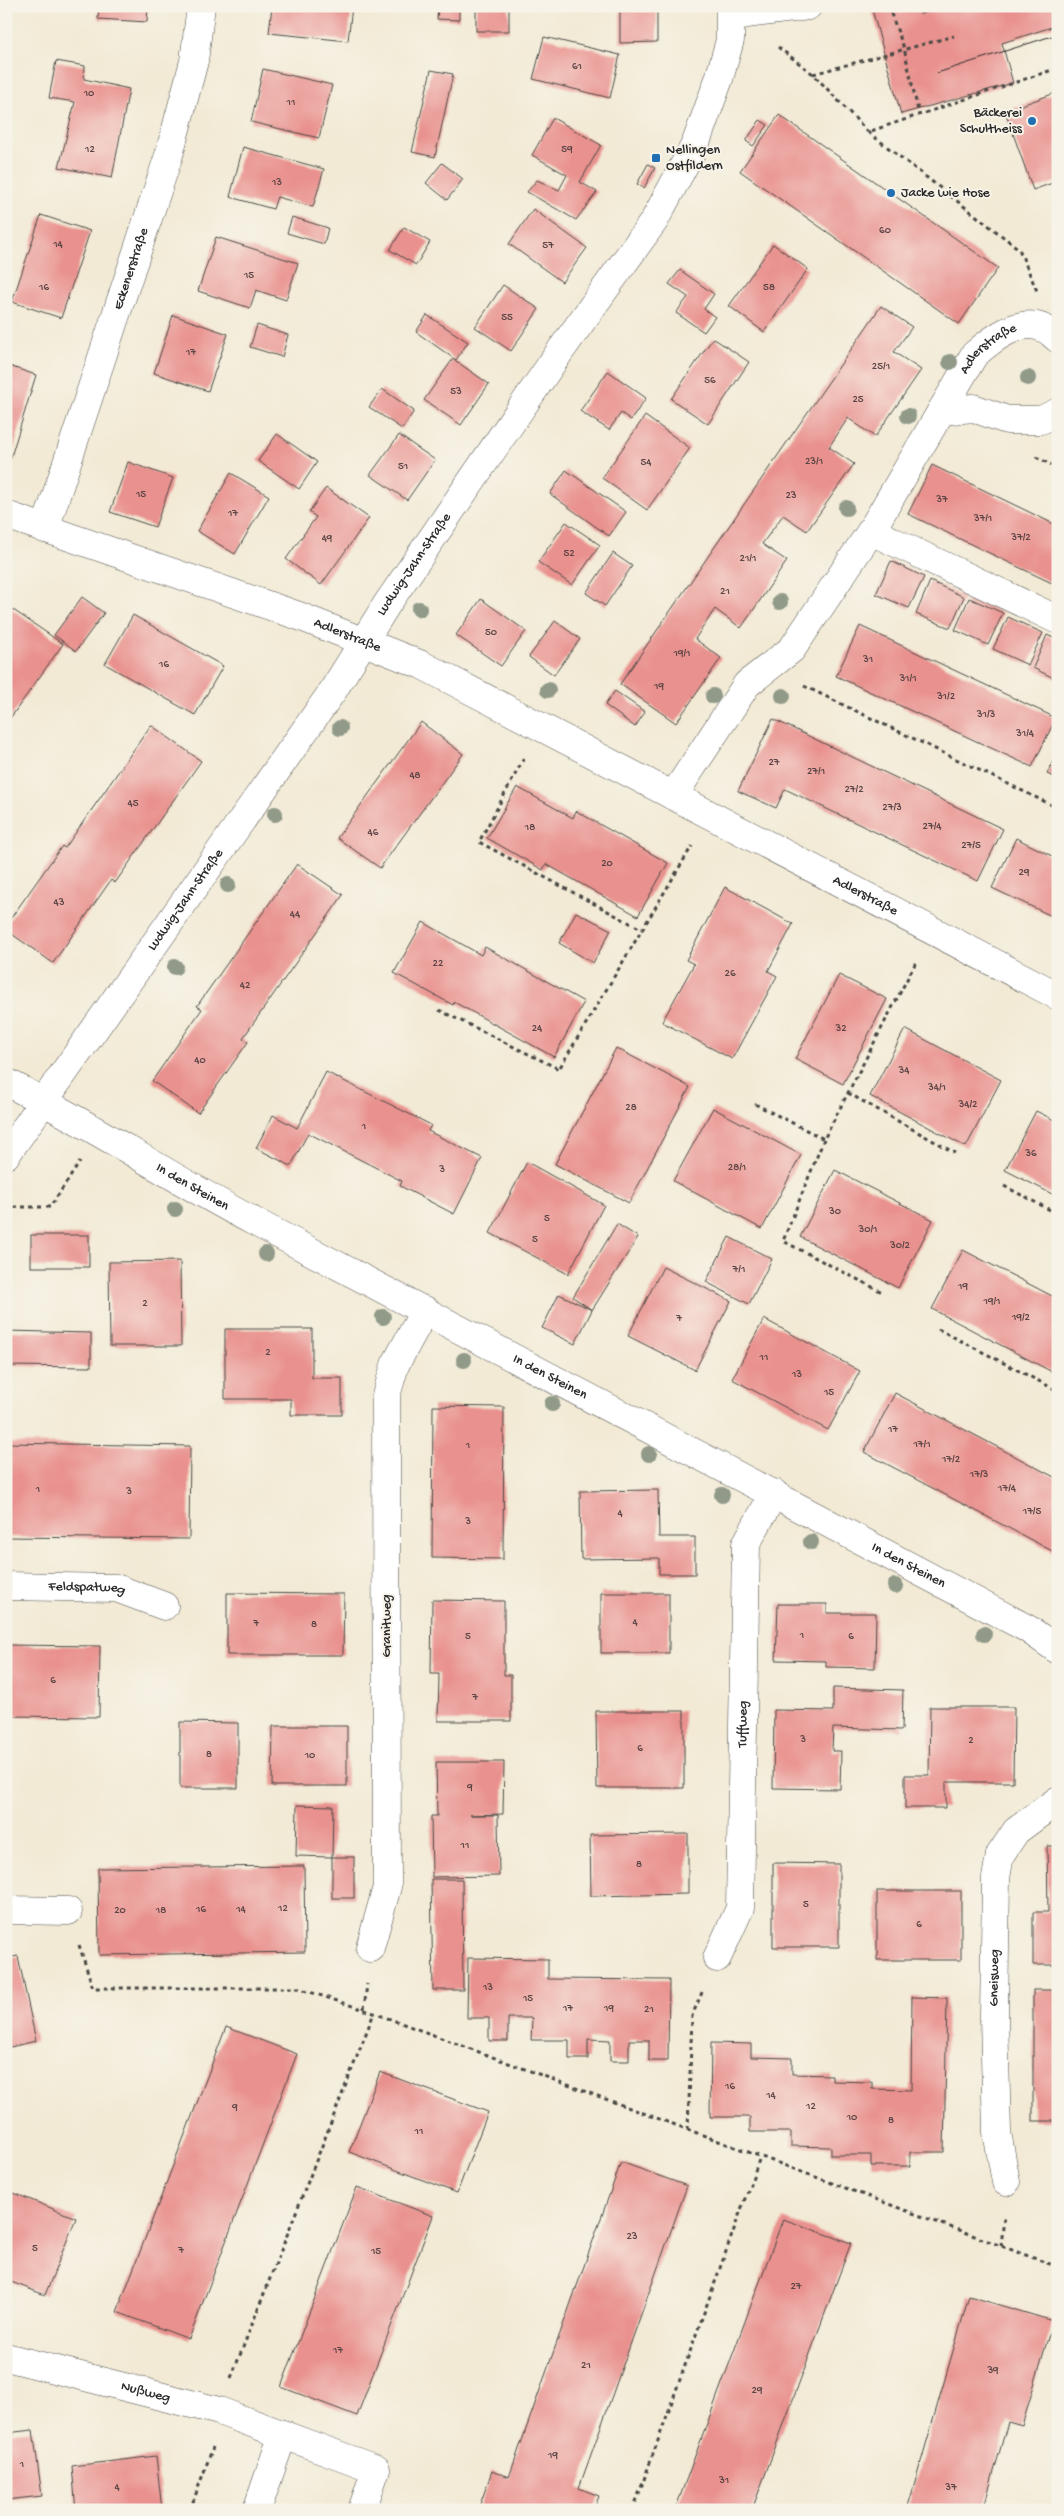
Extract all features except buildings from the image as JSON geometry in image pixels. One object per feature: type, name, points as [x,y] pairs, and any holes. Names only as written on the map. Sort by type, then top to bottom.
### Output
[{"type":"street","name":"Eckenerstraße","points":[[45,529],[169,155],[194,61],[201,6]]},
{"type":"street","name":"Ludwig-Jahn-Straße","points":[[6,1155],[332,692],[363,640],[561,350],[654,221],[695,145],[719,79],[730,40],[731,11],[808,6]]},
{"type":"street","name":"Adlerstraße","points":[[673,796],[747,684],[765,668],[792,649],[871,531],[974,356],[992,338],[1023,326],[1051,334]]},
{"type":"street","points":[[941,411],[972,408],[1007,420],[1041,420],[1058,412]]},
{"type":"street","name":"Adlerstraße","points":[[6,515],[299,616],[422,665],[1058,996]]},
{"type":"street","points":[[871,531],[1058,620]]},
{"type":"street","name":"In den Steinen","points":[[6,1082],[44,1101],[98,1134],[252,1220],[774,1493],[1028,1629],[1058,1650]]},
{"type":"street","name":"Granitweg","points":[[370,1948],[387,1887],[386,1396],[395,1365],[425,1310]]},
{"type":"street","name":"Tuffweg","points":[[717,1958],[740,1908],[746,1544],[774,1493]]},
{"type":"street","name":"Feldspatweg","points":[[6,1586],[116,1588],[164,1606]]},
{"type":"street","name":"Gneisweg","points":[[1006,2182],[997,2132],[994,2017],[996,1878],[1000,1855],[1016,1831],[1058,1800]]},
{"type":"street","points":[[6,1910],[68,1911]]},
{"type":"street","name":"Nußweg","points":[[6,2357],[222,2412],[376,2468],[362,2510]]},
{"type":"street","points":[[257,2510],[283,2434]]},
{"type":"path","points":[[888,6],[904,48],[919,115]]},
{"type":"path","points":[[813,74],[954,36]]},
{"type":"path","points":[[776,45],[813,74],[868,132],[1020,249],[1039,295],[1051,334]]},
{"type":"path","points":[[868,132],[1058,68]]},
{"type":"path","points":[[765,668],[1058,808]]},
{"type":"path","points":[[540,728],[479,842],[643,930]]},
{"type":"path","points":[[439,1010],[559,1069],[600,997],[643,930],[709,815]]},
{"type":"path","points":[[884,1293],[782,1242],[824,1139],[915,964]]},
{"type":"path","points":[[848,1094],[955,1154]]},
{"type":"path","points":[[754,1104],[824,1139]]},
{"type":"path","points":[[6,1207],[50,1207],[98,1134]]},
{"type":"path","points":[[1004,1186],[1058,1214]]},
{"type":"path","points":[[938,1329],[1058,1391]]},
{"type":"path","points":[[68,1911],[93,1988],[298,1988],[374,2013],[1058,2267]]},
{"type":"path","points":[[688,2130],[692,2016],[717,1958]]},
{"type":"path","points":[[190,2510],[222,2412],[374,2013]]},
{"type":"path","points":[[633,2510],[760,2157]]},
{"type":"tram line","points":[[920,14],[949,6]]},
{"type":"tram line","points":[[937,73],[1058,34]]},
{"type":"place","name":"Bäckerei Schultheiss","points":[[1032,121]]},
{"type":"place","name":"Nellingen Ostfildern","points":[[656,158]]},
{"type":"place","name":"Jacke wie Hose","points":[[891,193]]}]
